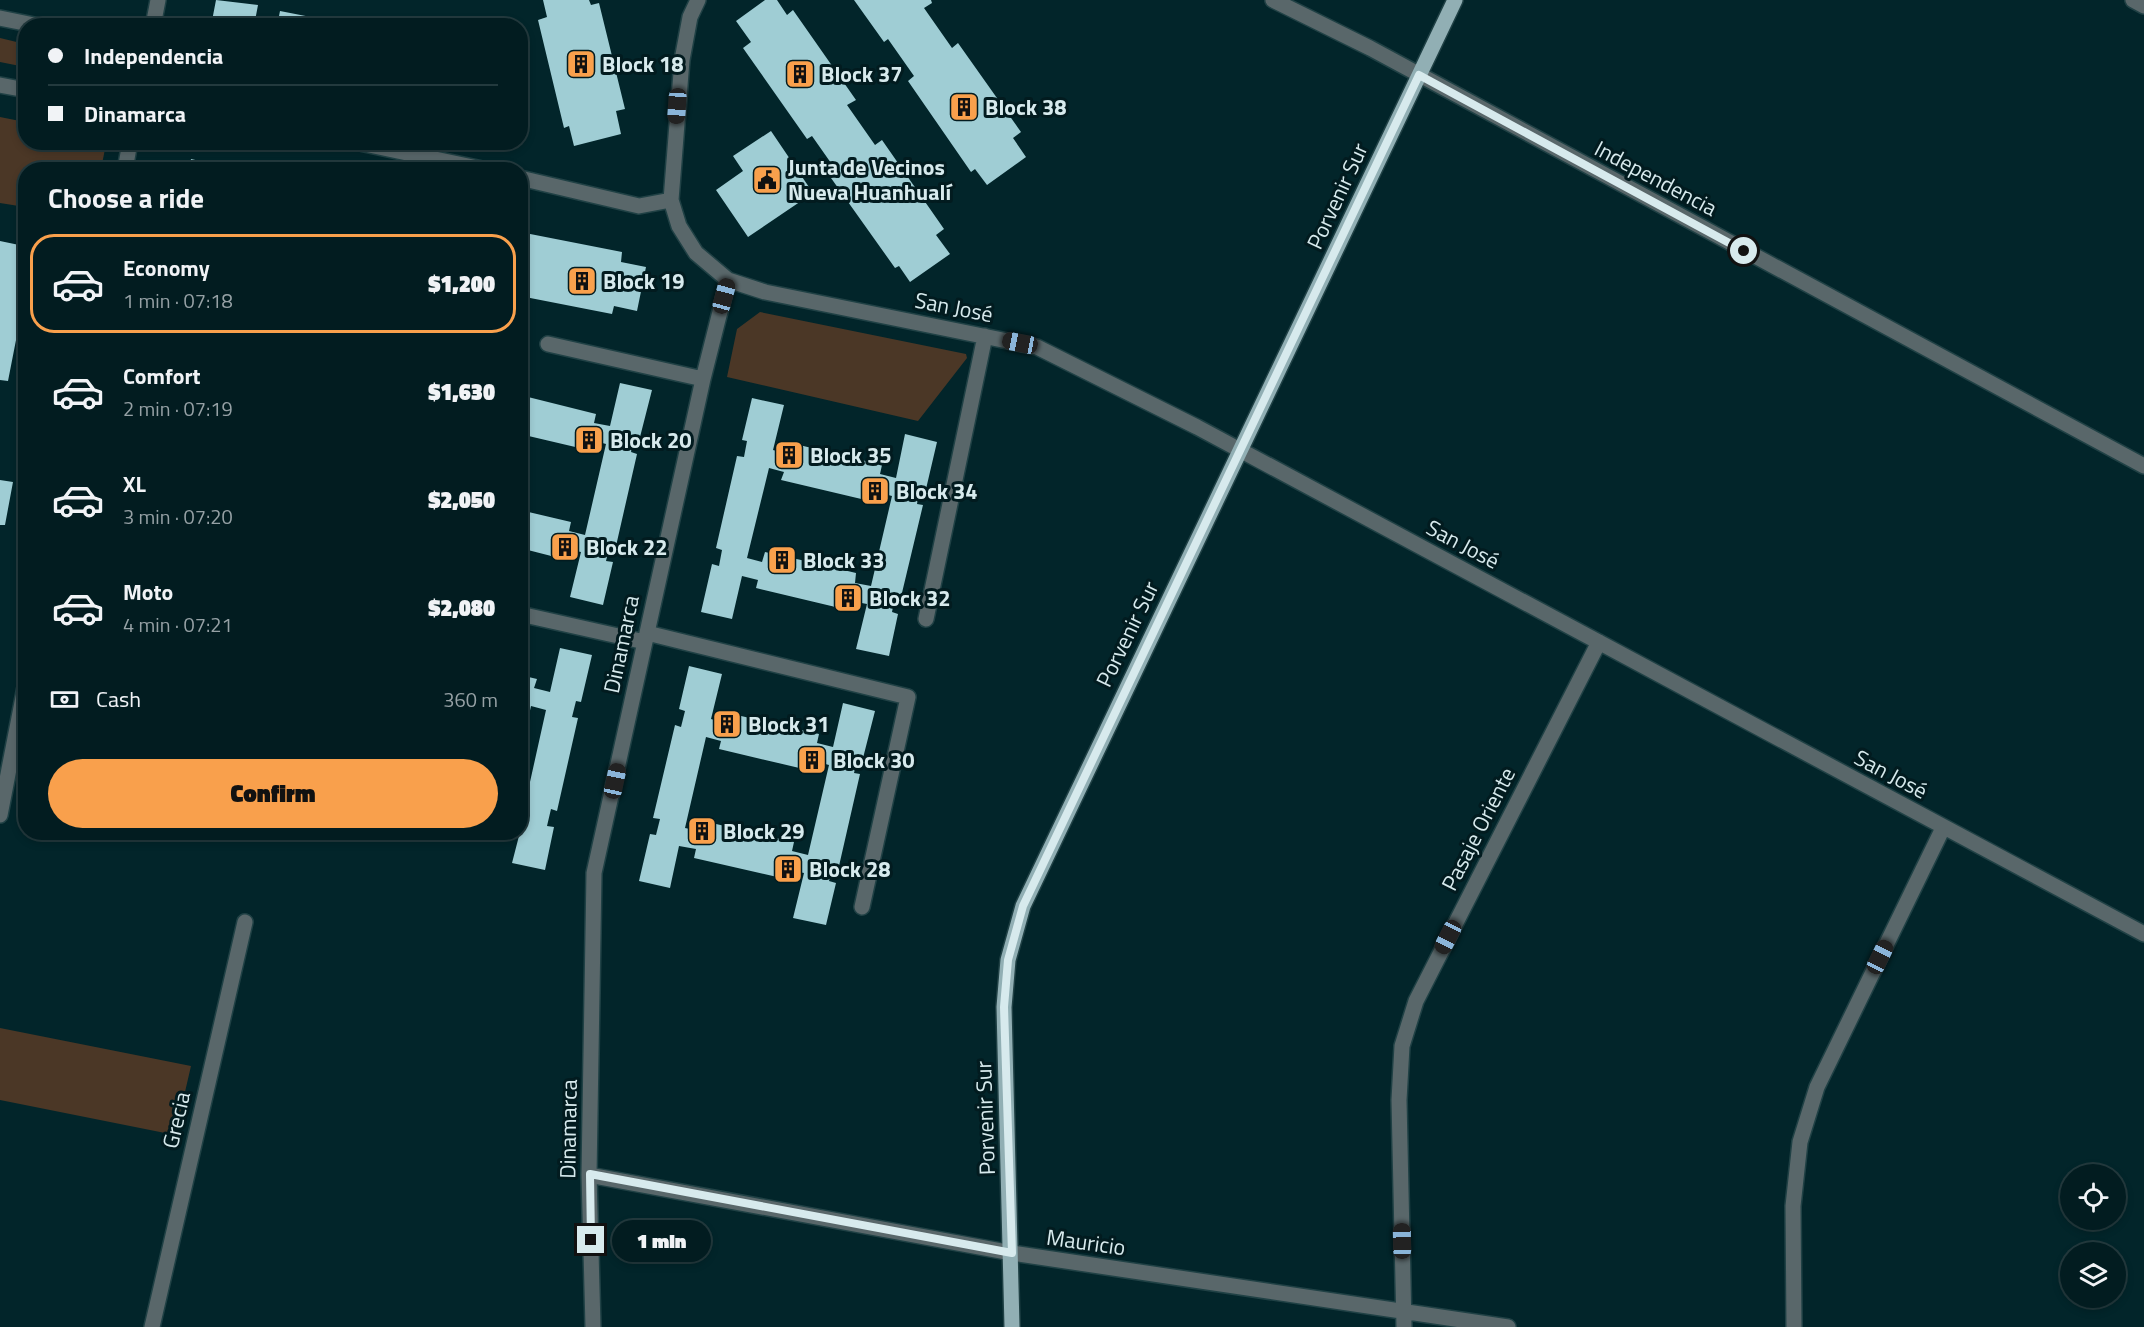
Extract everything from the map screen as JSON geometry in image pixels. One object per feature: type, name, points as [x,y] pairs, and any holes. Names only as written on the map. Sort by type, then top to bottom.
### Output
[{"type":"main road","name":"Porvenir Sur","points":[[1012,1327],[1012,1253],[1004,1007],[1008,960],[1023,906],[1455,0]]},
{"type":"street","points":[[155,18],[158,0]]},
{"type":"street","points":[[698,0],[690,17],[682,60],[671,200],[679,226],[696,253],[728,280]]},
{"type":"street","name":"Independencia","points":[[1273,0],[1419,75],[2144,466]]},
{"type":"street","points":[[2133,0],[2144,6]]},
{"type":"street","points":[[0,18],[18,22]]},
{"type":"street","points":[[0,85],[18,88]]},
{"type":"street","points":[[393,150],[449,162]]},
{"type":"street","points":[[528,180],[639,206],[671,200]]},
{"type":"street","name":"San José","points":[[728,280],[765,292],[1037,346],[1197,426],[2144,934]]},
{"type":"street","name":"Dinamarca","points":[[593,1327],[590,1174],[594,873],[703,379],[728,280]]},
{"type":"street","points":[[926,619],[985,336]]},
{"type":"street","points":[[548,344],[703,379]]},
{"type":"street","points":[[528,615],[646,637],[908,697],[862,907]]},
{"type":"street","name":"Pasaje Oriente","points":[[1404,1319],[1399,1100],[1402,1046],[1416,1000],[1599,642]]},
{"type":"street","points":[[0,815],[18,723]]},
{"type":"street","points":[[1794,1327],[1793,1206],[1800,1142],[1817,1087],[1943,828]]},
{"type":"street","name":"Grecia","points":[[152,1327],[245,922]]},
{"type":"street","name":"Mauricio","points":[[590,1174],[1012,1253],[1404,1319],[1508,1327]]},
{"type":"shaded area","points":[[0,38],[18,42],[18,66],[0,62]]},
{"type":"shaded area","points":[[0,117],[18,121],[18,150],[105,150],[102,162],[18,162],[18,206],[0,203]]},
{"type":"shaded area","points":[[760,312],[966,354],[967,358],[918,421],[727,377],[737,329]]},
{"type":"shaded area","points":[[0,1028],[191,1066],[175,1135],[0,1100]]},
{"type":"building","points":[[216,0],[258,5],[256,18],[213,18]]},
{"type":"building","name":"Block 18","points":[[543,0],[589,0],[591,5],[599,3],[625,109],[616,111],[621,134],[574,146],[569,126],[564,128],[538,20],[547,17]]},
{"type":"building","points":[[765,0],[777,0],[787,15],[793,10],[856,100],[847,105],[875,145],[882,140],[944,229],[936,235],[950,254],[910,282],[899,266],[895,268],[831,178],[838,173],[812,136],[807,139],[743,48],[751,42],[736,21]]},
{"type":"building","name":"Block 38","points":[[854,0],[931,0],[932,3],[924,8],[952,48],[958,43],[1021,132],[1013,138],[1026,157],[987,185],[975,169],[971,172],[908,81],[914,76],[888,39],[884,42]]},
{"type":"building","points":[[280,11],[316,18],[279,18]]},
{"type":"building","name":"Junta de Vecinos Nueva Huanhualí","points":[[771,131],[813,193],[748,237],[716,190],[743,171],[733,156]]},
{"type":"building","name":"Block 19","points":[[528,234],[622,252],[621,262],[646,267],[637,311],[614,306],[612,314],[528,298]]},
{"type":"building","points":[[0,241],[18,245],[18,330],[8,381],[0,380]]},
{"type":"building","points":[[620,383],[652,390],[640,437],[635,436],[631,452],[637,454],[616,546],[610,544],[606,561],[613,562],[603,605],[570,597],[581,552],[565,549],[563,559],[528,550],[528,512],[571,522],[569,531],[585,535],[606,444],[591,440],[588,450],[528,436],[528,397],[596,414],[594,423],[610,426]]},
{"type":"building","points":[[752,398],[784,405],[773,450],[788,454],[791,443],[882,465],[880,474],[896,478],[905,434],[937,442],[926,489],[920,487],[917,504],[923,505],[901,597],[895,596],[892,612],[898,614],[889,656],[856,649],[867,604],[851,601],[848,610],[756,588],[758,580],[742,576],[732,619],[701,612],[712,564],[719,566],[722,550],[716,548],[737,456],[744,457],[747,441],[742,440]],"holes":[[[769,468],[784,472],[781,480],[874,502],[876,492],[892,496],[871,586],[855,583],[856,573],[810,562],[765,552],[762,562],[747,558]]]},
{"type":"building","points":[[0,480],[13,482],[5,525],[0,525]]},
{"type":"building","points":[[560,648],[592,655],[581,702],[576,701],[572,717],[578,718],[557,811],[551,809],[547,826],[554,827],[545,870],[512,863],[518,840],[528,840],[528,791],[546,710],[531,706],[528,715],[528,677],[537,679],[534,688],[550,692]]},
{"type":"building","points":[[689,666],[722,674],[711,719],[725,723],[728,713],[819,734],[817,743],[833,747],[843,703],[875,711],[863,758],[858,757],[854,773],[860,774],[839,866],[833,865],[829,881],[836,883],[826,925],[793,918],[804,873],[789,870],[786,879],[694,858],[696,849],[679,846],[670,888],[639,881],[650,834],[656,835],[660,819],[653,818],[675,725],[681,727],[685,711],[679,709]],"holes":[[[706,737],[721,741],[719,749],[812,771],[814,761],[829,765],[808,855],[792,851],[794,842],[703,821],[700,831],[685,828]]]},
{"type":"place","name":"Block 18","points":[[581,64]]},
{"type":"place","name":"Block 37","points":[[800,74]]},
{"type":"place","name":"Block 38","points":[[964,107]]},
{"type":"place","name":"Junta de Vecinos Nueva Huanhualí","points":[[767,180]]},
{"type":"place","name":"Block 19","points":[[582,281]]},
{"type":"place","name":"Block 20","points":[[589,440]]},
{"type":"place","name":"Block 35","points":[[789,455]]},
{"type":"place","name":"Block 34","points":[[875,491]]},
{"type":"place","name":"Block 22","points":[[565,547]]},
{"type":"place","name":"Block 33","points":[[782,560]]},
{"type":"place","name":"Block 32","points":[[848,598]]},
{"type":"place","name":"Block 31","points":[[727,724]]},
{"type":"place","name":"Block 30","points":[[812,760]]},
{"type":"place","name":"Block 29","points":[[702,831]]},
{"type":"place","name":"Block 28","points":[[788,869]]},
{"type":"route","points":[[591,1240],[590,1174],[1012,1253],[1004,1007],[1008,960],[1023,906],[1419,75],[1744,251]]}]
